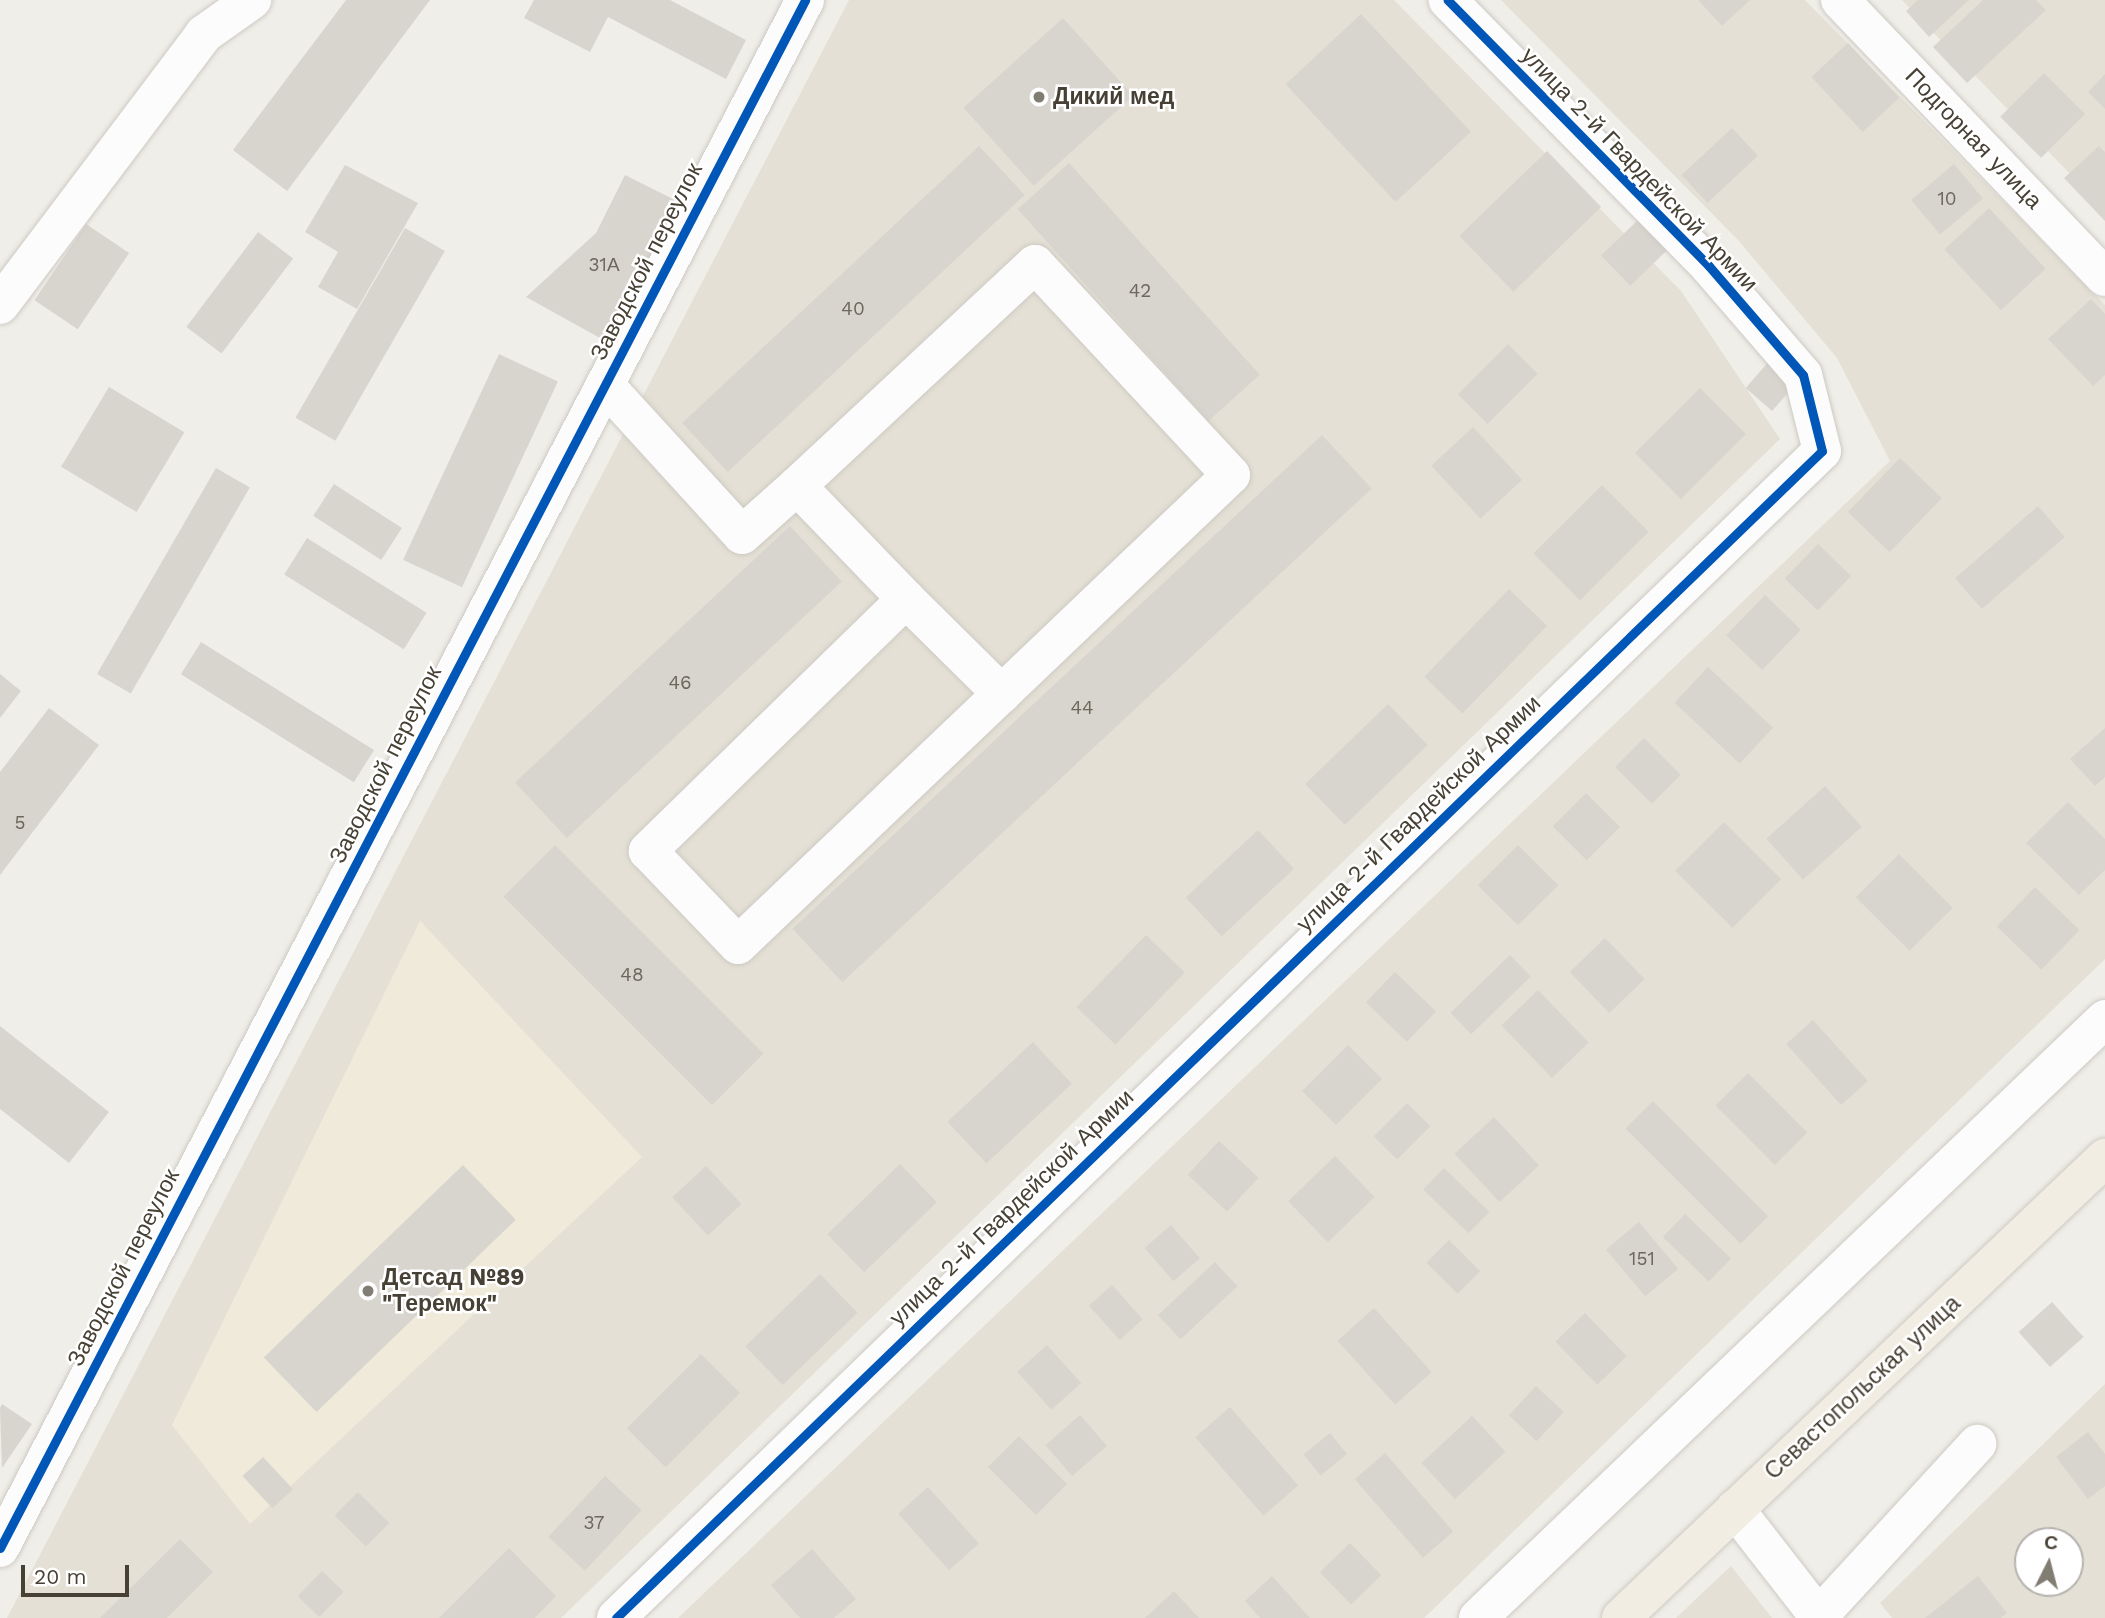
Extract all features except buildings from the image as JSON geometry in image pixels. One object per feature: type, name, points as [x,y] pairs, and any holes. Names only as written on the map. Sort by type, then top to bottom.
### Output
[{"type":"main road","name":"Севастопольская улица","points":[[1621,1618],[2105,1158]]},
{"type":"street","points":[[0,305],[204,33],[252,0]]},
{"type":"street","name":"Заводской переулок","points":[[0,1548],[806,0]]},
{"type":"street","name":"улица 2-й Гвардейской Армии","points":[[616,1618],[1822,451],[1803,375],[1709,266],[1448,0]]},
{"type":"street","name":"Подгорная улица","points":[[1840,0],[2105,277]]},
{"type":"street","points":[[606,384],[742,535],[1035,264],[1231,475],[738,945],[648,851],[906,599]]},
{"type":"street","points":[[797,486],[1002,694]]},
{"type":"street","points":[[1478,1618],[2105,1019]]},
{"type":"street","points":[[1735,1509],[1819,1617],[1978,1444]]},
{"type":"shaded area","points":[[849,0],[1394,0],[1681,291],[1780,439],[561,1618],[7,1618]]},
{"type":"shaded area","points":[[1501,0],[1805,0],[2105,305],[2105,959],[1424,1618],[678,1618],[1890,461],[1837,358],[1739,241]]},
{"type":"shaded area","points":[[1902,0],[2105,0],[2105,210]]},
{"type":"shaded area","name":"Детсад №89 \"Теремок\"","points":[[420,921],[642,1157],[250,1524],[172,1425]]},
{"type":"shaded area","points":[[2105,1384],[2105,1618],[1892,1618],[1880,1603]]},
{"type":"shaded area","points":[[1731,1566],[1772,1618],[1676,1618],[1699,1596]]},
{"type":"cycle path","points":[[0,1548],[805,0]]},
{"type":"cycle path","points":[[616,1618],[1822,451],[1803,375],[1709,266],[1448,0]]},
{"type":"place","name":"Дикий мед","points":[[1039,97]]},
{"type":"place","name":"Детсад №89 \"Теремок\"","points":[[368,1291]]}]
